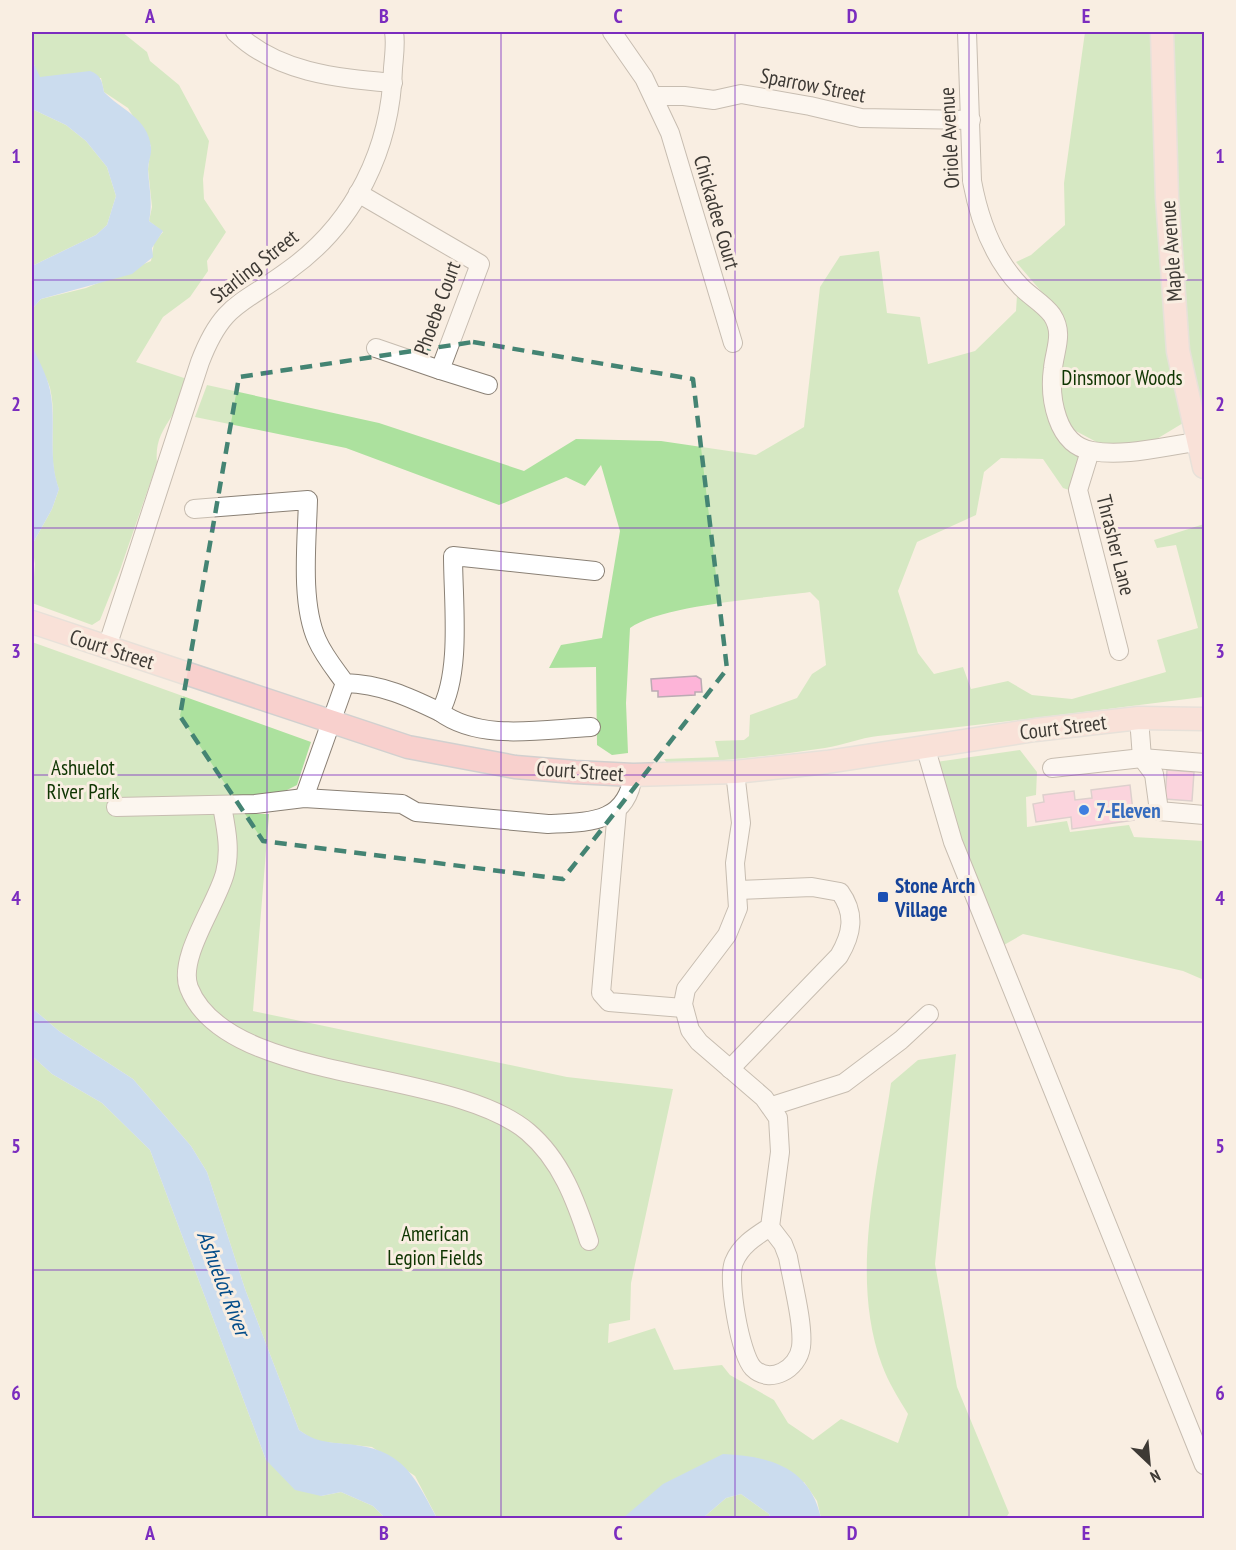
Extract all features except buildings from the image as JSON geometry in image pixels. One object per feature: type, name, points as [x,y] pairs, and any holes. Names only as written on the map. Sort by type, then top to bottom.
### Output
[{"type":"main road","name":"Maple Avenue","points":[[1162,32],[1167,198],[1178,351],[1204,467]]},
{"type":"main road","name":"Court Street","points":[[36,623],[408,747],[514,767],[633,775],[735,772],[827,762],[925,746],[1143,717],[1164,710],[1204,704]]},
{"type":"main road","name":"Court Street","points":[[1143,717],[1164,720],[1204,719]]},
{"type":"street","points":[[235,32],[264,55],[290,66],[320,74],[393,83]]},
{"type":"street","name":"Starling Street","points":[[108,647],[200,362],[217,325],[237,304],[288,271],[332,233],[373,165],[385,131],[393,83],[394,32]]},
{"type":"street","points":[[612,32],[653,96]]},
{"type":"street","name":"Oriole Avenue","points":[[967,32],[972,181],[976,204],[994,249],[1009,272],[1022,288],[1052,315],[1059,330],[1051,388],[1054,410],[1064,430],[1073,441],[1090,451]]},
{"type":"street","name":"Sparrow Street","points":[[653,96],[684,96],[714,100],[741,94],[861,118],[971,120]]},
{"type":"street","name":"Chickadee Court","points":[[653,96],[670,133],[733,343]]},
{"type":"street","name":"Phoebe Court","points":[[358,193],[480,264],[440,370],[376,348]]},
{"type":"street","points":[[440,370],[488,386]]},
{"type":"street","points":[[1090,451],[1119,452],[1197,442]]},
{"type":"street","name":"Thrasher Lane","points":[[1090,451],[1078,490],[1119,651]]},
{"type":"street","points":[[194,509],[308,500],[307,575],[310,619],[316,639],[345,683]]},
{"type":"street","points":[[440,712],[449,690],[452,657],[453,556],[595,571]]},
{"type":"street","points":[[345,683],[376,686],[399,692],[466,726],[493,729],[591,727]]},
{"type":"street","points":[[304,798],[345,683]]},
{"type":"street","points":[[1143,717],[1142,758],[1154,774],[1159,811],[1204,815]]},
{"type":"street","points":[[925,746],[953,842],[1204,1465]]},
{"type":"street","points":[[1052,768],[1142,758],[1204,763]]},
{"type":"street","points":[[735,772],[741,823],[735,863],[738,891],[735,921],[728,935],[690,983],[684,1008],[690,1030],[772,1106],[778,1118],[780,1152],[770,1227],[783,1244],[788,1257],[801,1348],[790,1367],[772,1376],[763,1375],[748,1361],[731,1283],[735,1259],[749,1242],[770,1227]]},
{"type":"street","points":[[116,807],[222,806],[304,798],[402,804],[416,812],[548,824],[588,822],[604,818],[617,810],[626,800],[633,775]]},
{"type":"street","points":[[222,806],[227,836],[225,872],[219,892],[192,950],[186,976],[189,988],[205,1012],[237,1037],[271,1052],[461,1099],[509,1118],[542,1146],[556,1164],[570,1190],[589,1241]]},
{"type":"street","points":[[617,810],[601,993],[609,1002],[684,1008]]},
{"type":"street","points":[[730,1069],[839,956],[851,929],[847,902],[840,892],[812,887],[738,891]]},
{"type":"street","points":[[772,1106],[844,1083],[901,1040],[930,1014]]},
{"type":"highlighted area","points":[[473,342],[693,379],[727,669],[563,879],[263,841],[180,716],[239,377]]},
{"type":"green space","points":[[32,32],[122,32],[147,52],[150,61],[179,85],[209,141],[203,179],[204,199],[226,232],[207,261],[208,271],[190,297],[163,317],[136,362],[187,379],[177,406],[160,437],[157,463],[120,570],[100,620],[92,625],[32,603],[35,564],[32,545],[52,509],[59,489],[53,464],[52,401],[50,388],[32,346],[32,309],[41,299],[86,288],[151,261],[154,243],[163,232],[149,221],[152,207],[148,169],[151,146],[128,108],[104,92],[101,78],[39,77],[32,60]]},
{"type":"green space","name":"Dinsmoor Woods","points":[[1085,32],[1204,32],[1204,439],[1198,414],[1155,440],[1104,446],[1072,429],[1060,416],[1052,304],[1016,262],[1031,255],[1065,225],[1064,183]]},
{"type":"green space","points":[[32,109],[66,125],[86,141],[107,167],[116,196],[107,225],[96,235],[32,266]]},
{"type":"green space","points":[[879,251],[887,313],[920,317],[928,364],[975,351],[1016,311],[1017,295],[1042,314],[1054,331],[1043,384],[1058,435],[1080,455],[1072,491],[1063,488],[1043,459],[1001,458],[984,472],[976,515],[917,542],[898,591],[918,653],[934,674],[963,667],[971,689],[1008,681],[1032,695],[1072,699],[1166,672],[1157,640],[1198,628],[1176,545],[1157,548],[1154,540],[1204,524],[1203,697],[878,736],[825,748],[786,753],[668,764],[664,759],[719,757],[715,741],[744,740],[749,736],[750,715],[797,698],[812,674],[826,665],[819,601],[810,592],[689,608],[645,620],[630,628],[626,703],[628,753],[612,755],[597,745],[596,667],[549,668],[561,645],[602,638],[620,531],[601,465],[585,486],[566,477],[499,505],[346,448],[195,417],[207,385],[379,423],[524,471],[576,439],[661,441],[756,455],[804,427],[820,287],[840,256]]},
{"type":"green space","name":"American Legion Fields","points":[[32,642],[311,742],[297,785],[279,794],[133,815],[269,814],[253,1011],[567,1077],[673,1089],[631,1283],[630,1320],[609,1324],[608,1343],[655,1328],[674,1370],[722,1365],[730,1375],[774,1400],[788,1423],[813,1440],[841,1419],[898,1443],[908,1414],[890,1384],[882,1365],[872,1331],[868,1296],[869,1224],[874,1188],[891,1083],[918,1060],[956,1054],[935,1264],[957,1387],[1009,1513],[1006,1518],[821,1518],[817,1501],[804,1482],[631,1514],[623,1518],[437,1518],[415,1476],[372,1447],[315,1441],[299,1430],[245,1289],[207,1172],[191,1146],[133,1079],[59,1031],[32,1008]]},
{"type":"green space","points":[[1020,750],[1037,772],[1036,795],[1026,797],[1027,827],[1067,821],[1070,832],[1129,825],[1134,837],[1204,841],[1204,980],[1183,971],[1023,934],[1004,945],[964,848],[936,762]]},
{"type":"green space","points":[[32,1056],[52,1074],[102,1103],[150,1150],[266,1460],[321,1496],[341,1492],[373,1506],[385,1518],[32,1518]]},
{"type":"green space","points":[[741,1494],[769,1514],[770,1518],[703,1518],[726,1498]]},
{"type":"water","points":[[32,60],[40,77],[90,71],[97,74],[104,92],[139,121],[149,137],[151,150],[148,170],[151,201],[149,221],[163,231],[152,248],[153,257],[132,274],[41,299],[32,309],[32,266],[96,235],[107,225],[116,196],[107,167],[86,141],[66,125],[32,109]]},
{"type":"water","points":[[32,346],[45,373],[50,390],[55,477],[59,489],[52,509],[32,545]]},
{"type":"water","name":"Ashuelot River","points":[[32,1008],[59,1031],[133,1079],[191,1146],[207,1172],[245,1289],[299,1430],[316,1439],[366,1447],[381,1451],[393,1458],[404,1466],[421,1488],[437,1518],[385,1518],[373,1506],[341,1492],[321,1496],[295,1490],[266,1460],[150,1150],[102,1103],[52,1074],[32,1056]]},
{"type":"water","points":[[723,1454],[756,1458],[785,1468],[808,1487],[816,1501],[821,1518],[770,1518],[769,1514],[741,1494],[726,1498],[703,1518],[623,1518],[663,1484]]},
{"type":"place","name":"7-Eleven","points":[[1084,810]]},
{"type":"place","name":"Stone Arch Village","points":[[883,897]]},
{"type":"park label","name":"Ashuelot River Park","points":[[83,779]]}]
